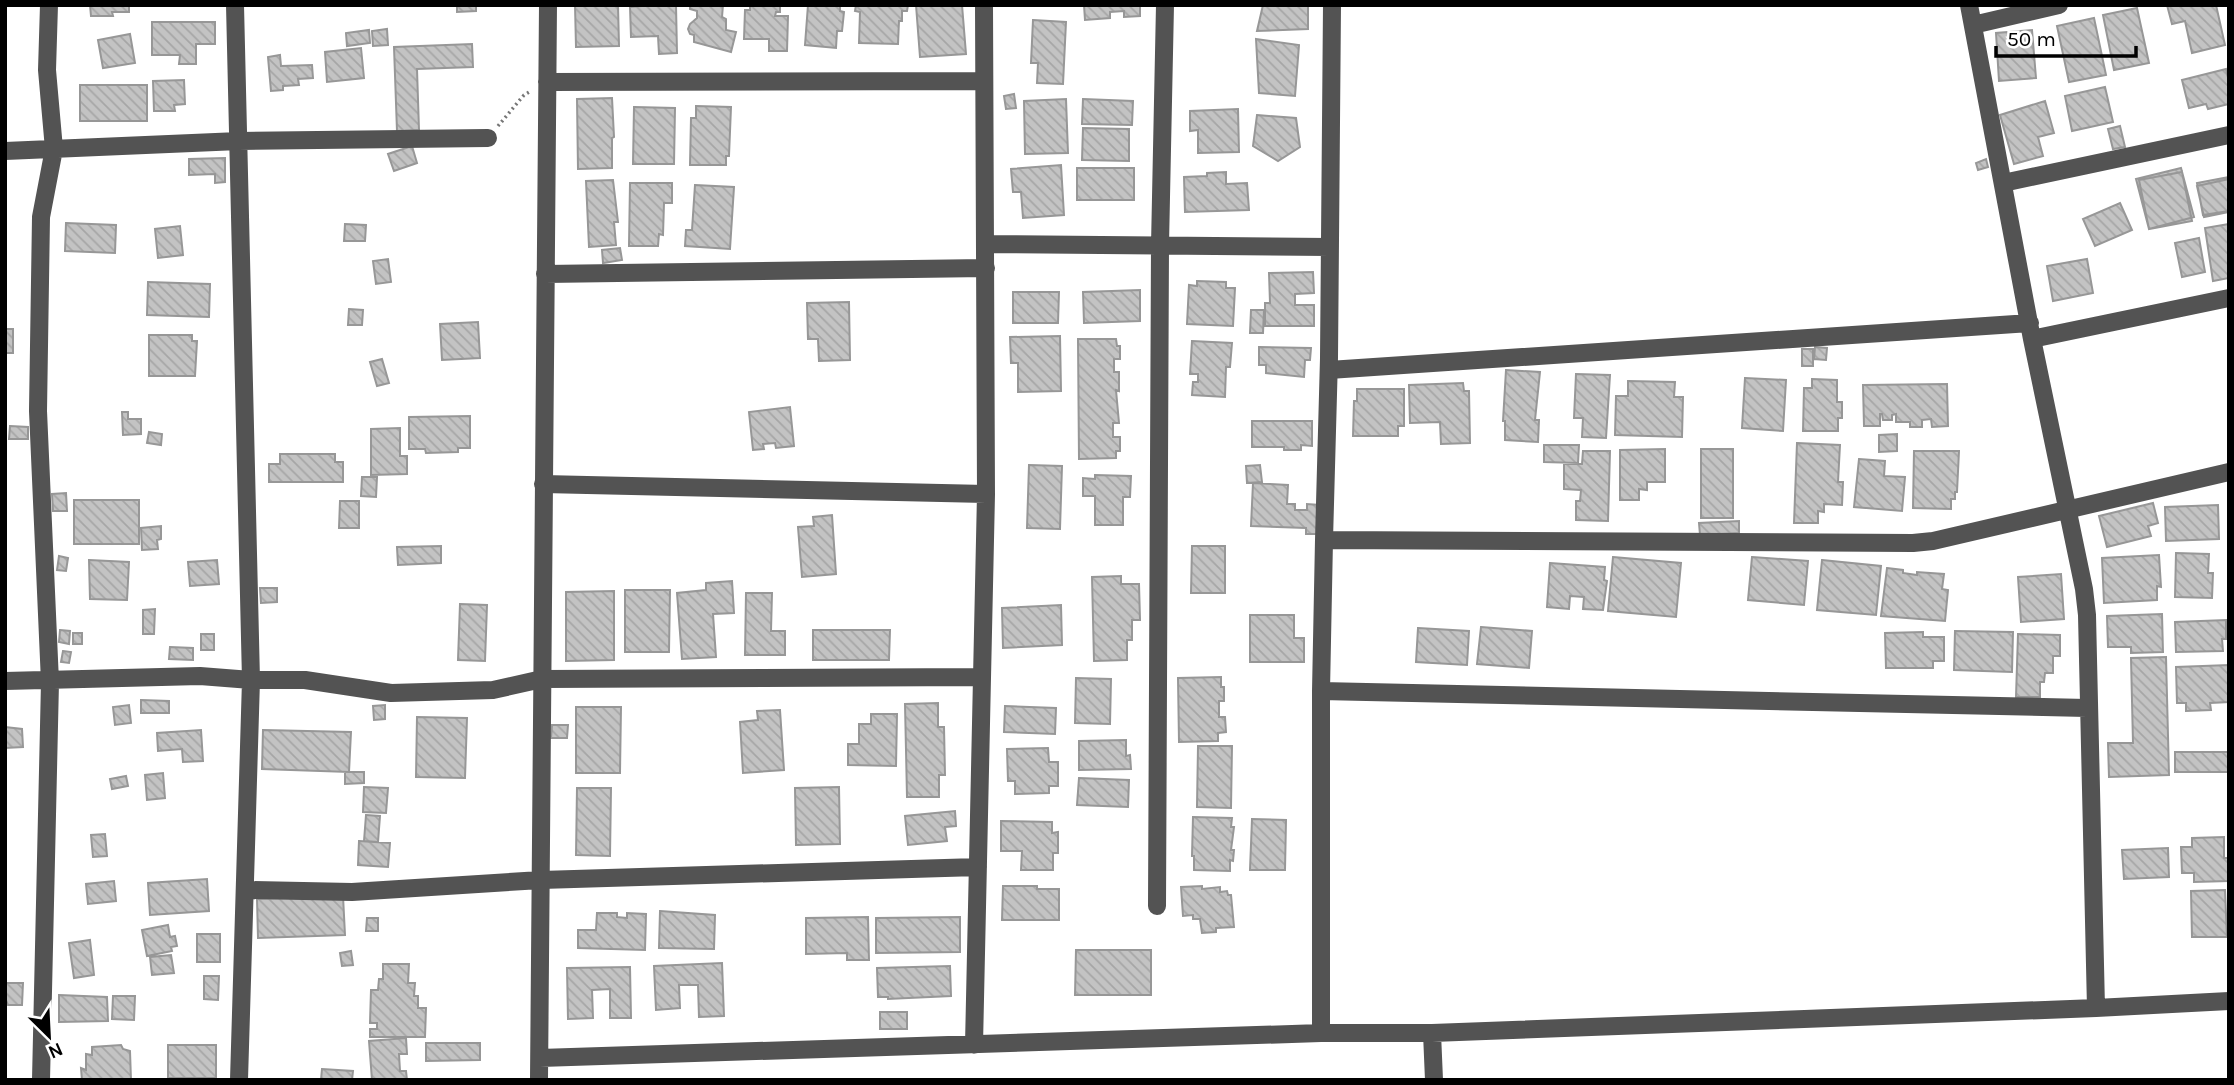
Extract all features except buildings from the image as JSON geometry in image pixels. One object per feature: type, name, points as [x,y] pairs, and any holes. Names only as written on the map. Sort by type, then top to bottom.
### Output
[{"type":"street","points":[[41,1080],[50,682],[38,411],[41,217],[54,149],[47,70],[49,5]]},
{"type":"street","points":[[235,5],[251,680],[239,1080]]},
{"type":"street","points":[[539,1080],[548,5]]},
{"type":"street","points":[[974,1045],[986,494],[984,5]]},
{"type":"street","points":[[1157,906],[1160,245],[1165,5]]},
{"type":"street","points":[[1321,1033],[1321,691],[1329,364],[1332,5]]},
{"type":"street","points":[[1969,5],[2086,602],[2095,1008]]},
{"type":"street","points":[[1973,25],[2059,5]]},
{"type":"street","points":[[547,82],[984,81]]},
{"type":"street","points":[[2003,183],[2229,135]]},
{"type":"street","points":[[5,151],[239,141],[488,138]]},
{"type":"street","points":[[986,244],[1330,247]]},
{"type":"street","points":[[545,274],[986,268]]},
{"type":"street","points":[[1329,364],[2031,331],[2229,298]]},
{"type":"street","points":[[1324,540],[1913,543],[1933,541],[2229,472]]},
{"type":"street","points":[[543,484],[986,494]]},
{"type":"street","points":[[5,681],[50,682],[200,676],[305,680],[391,693],[493,690],[542,680],[982,677]]},
{"type":"street","points":[[1321,691],[2087,708]]},
{"type":"street","points":[[245,886],[248,890],[352,892],[541,880],[978,867]]},
{"type":"street","points":[[540,1058],[1321,1033],[1432,1033],[2229,1001]]},
{"type":"street","points":[[1432,1033],[1434,1080]]},
{"type":"path","points":[[488,138],[524,95],[547,82]]}]
